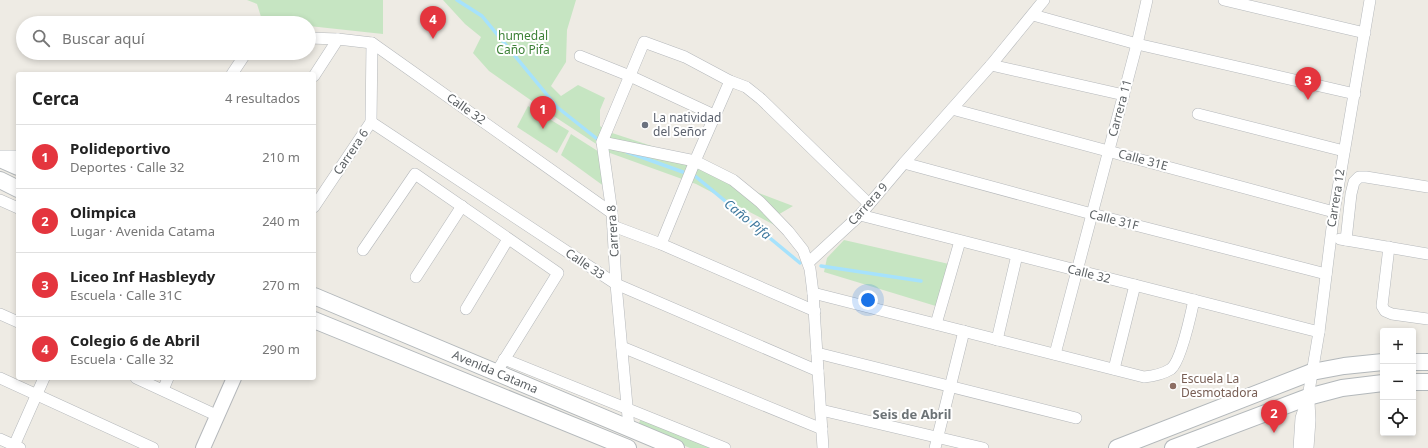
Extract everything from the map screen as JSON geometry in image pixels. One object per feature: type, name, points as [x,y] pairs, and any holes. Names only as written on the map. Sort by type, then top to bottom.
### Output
[{"type":"main road","points":[[0,159],[16,166]]},
{"type":"main road","points":[[0,180],[16,188]]},
{"type":"main road","name":"Avenida Catama","points":[[316,297],[676,448]]},
{"type":"main road","name":"Avenida Catama","points":[[316,321],[628,448]]},
{"type":"main road","points":[[1117,448],[1312,372],[1344,366],[1380,362]]},
{"type":"main road","points":[[1416,362],[1428,362]]},
{"type":"main road","points":[[1416,382],[1428,382]]},
{"type":"main road","points":[[1180,447],[1308,397],[1342,388],[1380,383]]},
{"type":"street","name":"Carrera 9","points":[[809,262],[860,215],[1033,15],[1044,0]]},
{"type":"street","name":"Carrera 11","points":[[1055,354],[1124,95],[1147,0]]},
{"type":"street","points":[[1224,0],[1365,33]]},
{"type":"street","name":"Carrera 12","points":[[1299,448],[1301,418],[1308,397],[1319,332],[1330,237],[1370,0]]},
{"type":"street","points":[[1033,15],[1137,44],[1355,94]]},
{"type":"street","name":"Calle 32","points":[[316,38],[372,43],[612,213]]},
{"type":"street","points":[[316,73],[338,39]]},
{"type":"street","name":"Carrera 8","points":[[629,428],[616,284],[612,213],[602,142],[644,42],[685,57],[730,81]]},
{"type":"street","name":"Carrera 6","points":[[316,204],[371,122],[372,43]]},
{"type":"street","points":[[580,56],[630,76],[716,116]]},
{"type":"street","points":[[233,72],[241,60]]},
{"type":"street","points":[[990,65],[1124,95]]},
{"type":"street","points":[[661,244],[730,81],[746,87],[761,99],[869,204]]},
{"type":"street","name":"Calle 31E","points":[[952,109],[1334,212]]},
{"type":"street","points":[[1198,114],[1344,151]]},
{"type":"street","name":"Calle 33","points":[[371,122],[616,284],[818,371]]},
{"type":"street","points":[[602,142],[695,161],[733,180],[760,202],[804,250],[809,262],[815,312],[823,448]]},
{"type":"street","points":[[0,156],[16,156]]},
{"type":"street","name":"Calle 31F","points":[[904,163],[1092,214],[1326,274]]},
{"type":"street","points":[[363,250],[414,174],[558,273],[496,373]]},
{"type":"street","points":[[1346,240],[1351,194],[1354,182],[1359,177],[1428,187]]},
{"type":"street","points":[[0,200],[16,207]]},
{"type":"street","points":[[416,277],[462,206]]},
{"type":"street","name":"Calle 32","points":[[860,215],[1319,332]]},
{"type":"street","points":[[613,226],[661,244],[815,312]]},
{"type":"street","points":[[1330,237],[1428,254]]},
{"type":"street","points":[[466,309],[508,239]]},
{"type":"street","points":[[936,324],[960,241]]},
{"type":"street","points":[[1389,247],[1382,306],[1385,311],[1392,314],[1428,319]]},
{"type":"street","points":[[998,340],[1018,255]]},
{"type":"street","points":[[1114,369],[1135,285]]},
{"type":"street","points":[[813,292],[1144,377],[1161,374],[1171,369],[1175,365],[1194,300]]},
{"type":"street","points":[[0,314],[16,321]]},
{"type":"street","points":[[935,448],[964,331]]},
{"type":"street","points":[[622,347],[822,429]]},
{"type":"street","points":[[817,353],[1076,418]]},
{"type":"street","points":[[504,359],[725,448]]},
{"type":"street","points":[[0,378],[153,448]]},
{"type":"street","points":[[0,439],[16,447],[43,380]]},
{"type":"street","points":[[140,380],[218,416]]},
{"type":"street","points":[[163,390],[167,380]]},
{"type":"street","points":[[203,448],[233,380]]},
{"type":"street","name":"Carrera 12","points":[[1308,397],[1310,420],[1308,448]]},
{"type":"street","points":[[821,410],[983,448]]},
{"type":"green space","points":[[247,0],[383,0],[383,34],[316,27],[316,16],[261,16],[257,4]]},
{"type":"green space","name":"humedal Caño Pifa","points":[[443,0],[576,0],[567,30],[566,62],[551,86],[561,96],[578,85],[605,98],[600,110],[600,126],[609,132],[725,170],[756,192],[793,206],[776,216],[782,229],[696,184],[610,153],[549,113],[489,71],[473,53],[481,37],[465,24]]},
{"type":"green space","points":[[528,106],[569,131],[557,153],[517,127]]},
{"type":"green space","points":[[571,134],[607,157],[612,192],[561,155]]},
{"type":"green space","points":[[844,240],[949,264],[939,307],[824,272],[827,258]]},
{"type":"green space","points":[[642,415],[722,448],[690,448],[638,426]]},
{"type":"waterway","name":"Caño Pifa","points":[[457,0],[482,16],[557,107],[601,142]]},
{"type":"waterway","name":"Caño Pifa","points":[[627,152],[683,172]]},
{"type":"waterway","name":"Caño Pifa","points":[[695,176],[800,263]]},
{"type":"waterway","name":"Caño Pifa","points":[[821,266],[921,281]]},
{"type":"place","name":"Colegio 6 de Abril","points":[[433,39]]},
{"type":"place","name":"Liceo Inf Hasbleydy","points":[[1308,100]]},
{"type":"place","name":"La natividad del Señor","points":[[645,125]]},
{"type":"place","name":"Polideportivo","points":[[543,129]]},
{"type":"place","name":"Escuela La Desmotadora","points":[[1173,386]]},
{"type":"place","name":"Olimpica","points":[[1274,433]]},
{"type":"district","name":"Seis de Abril","points":[[912,414]]}]
